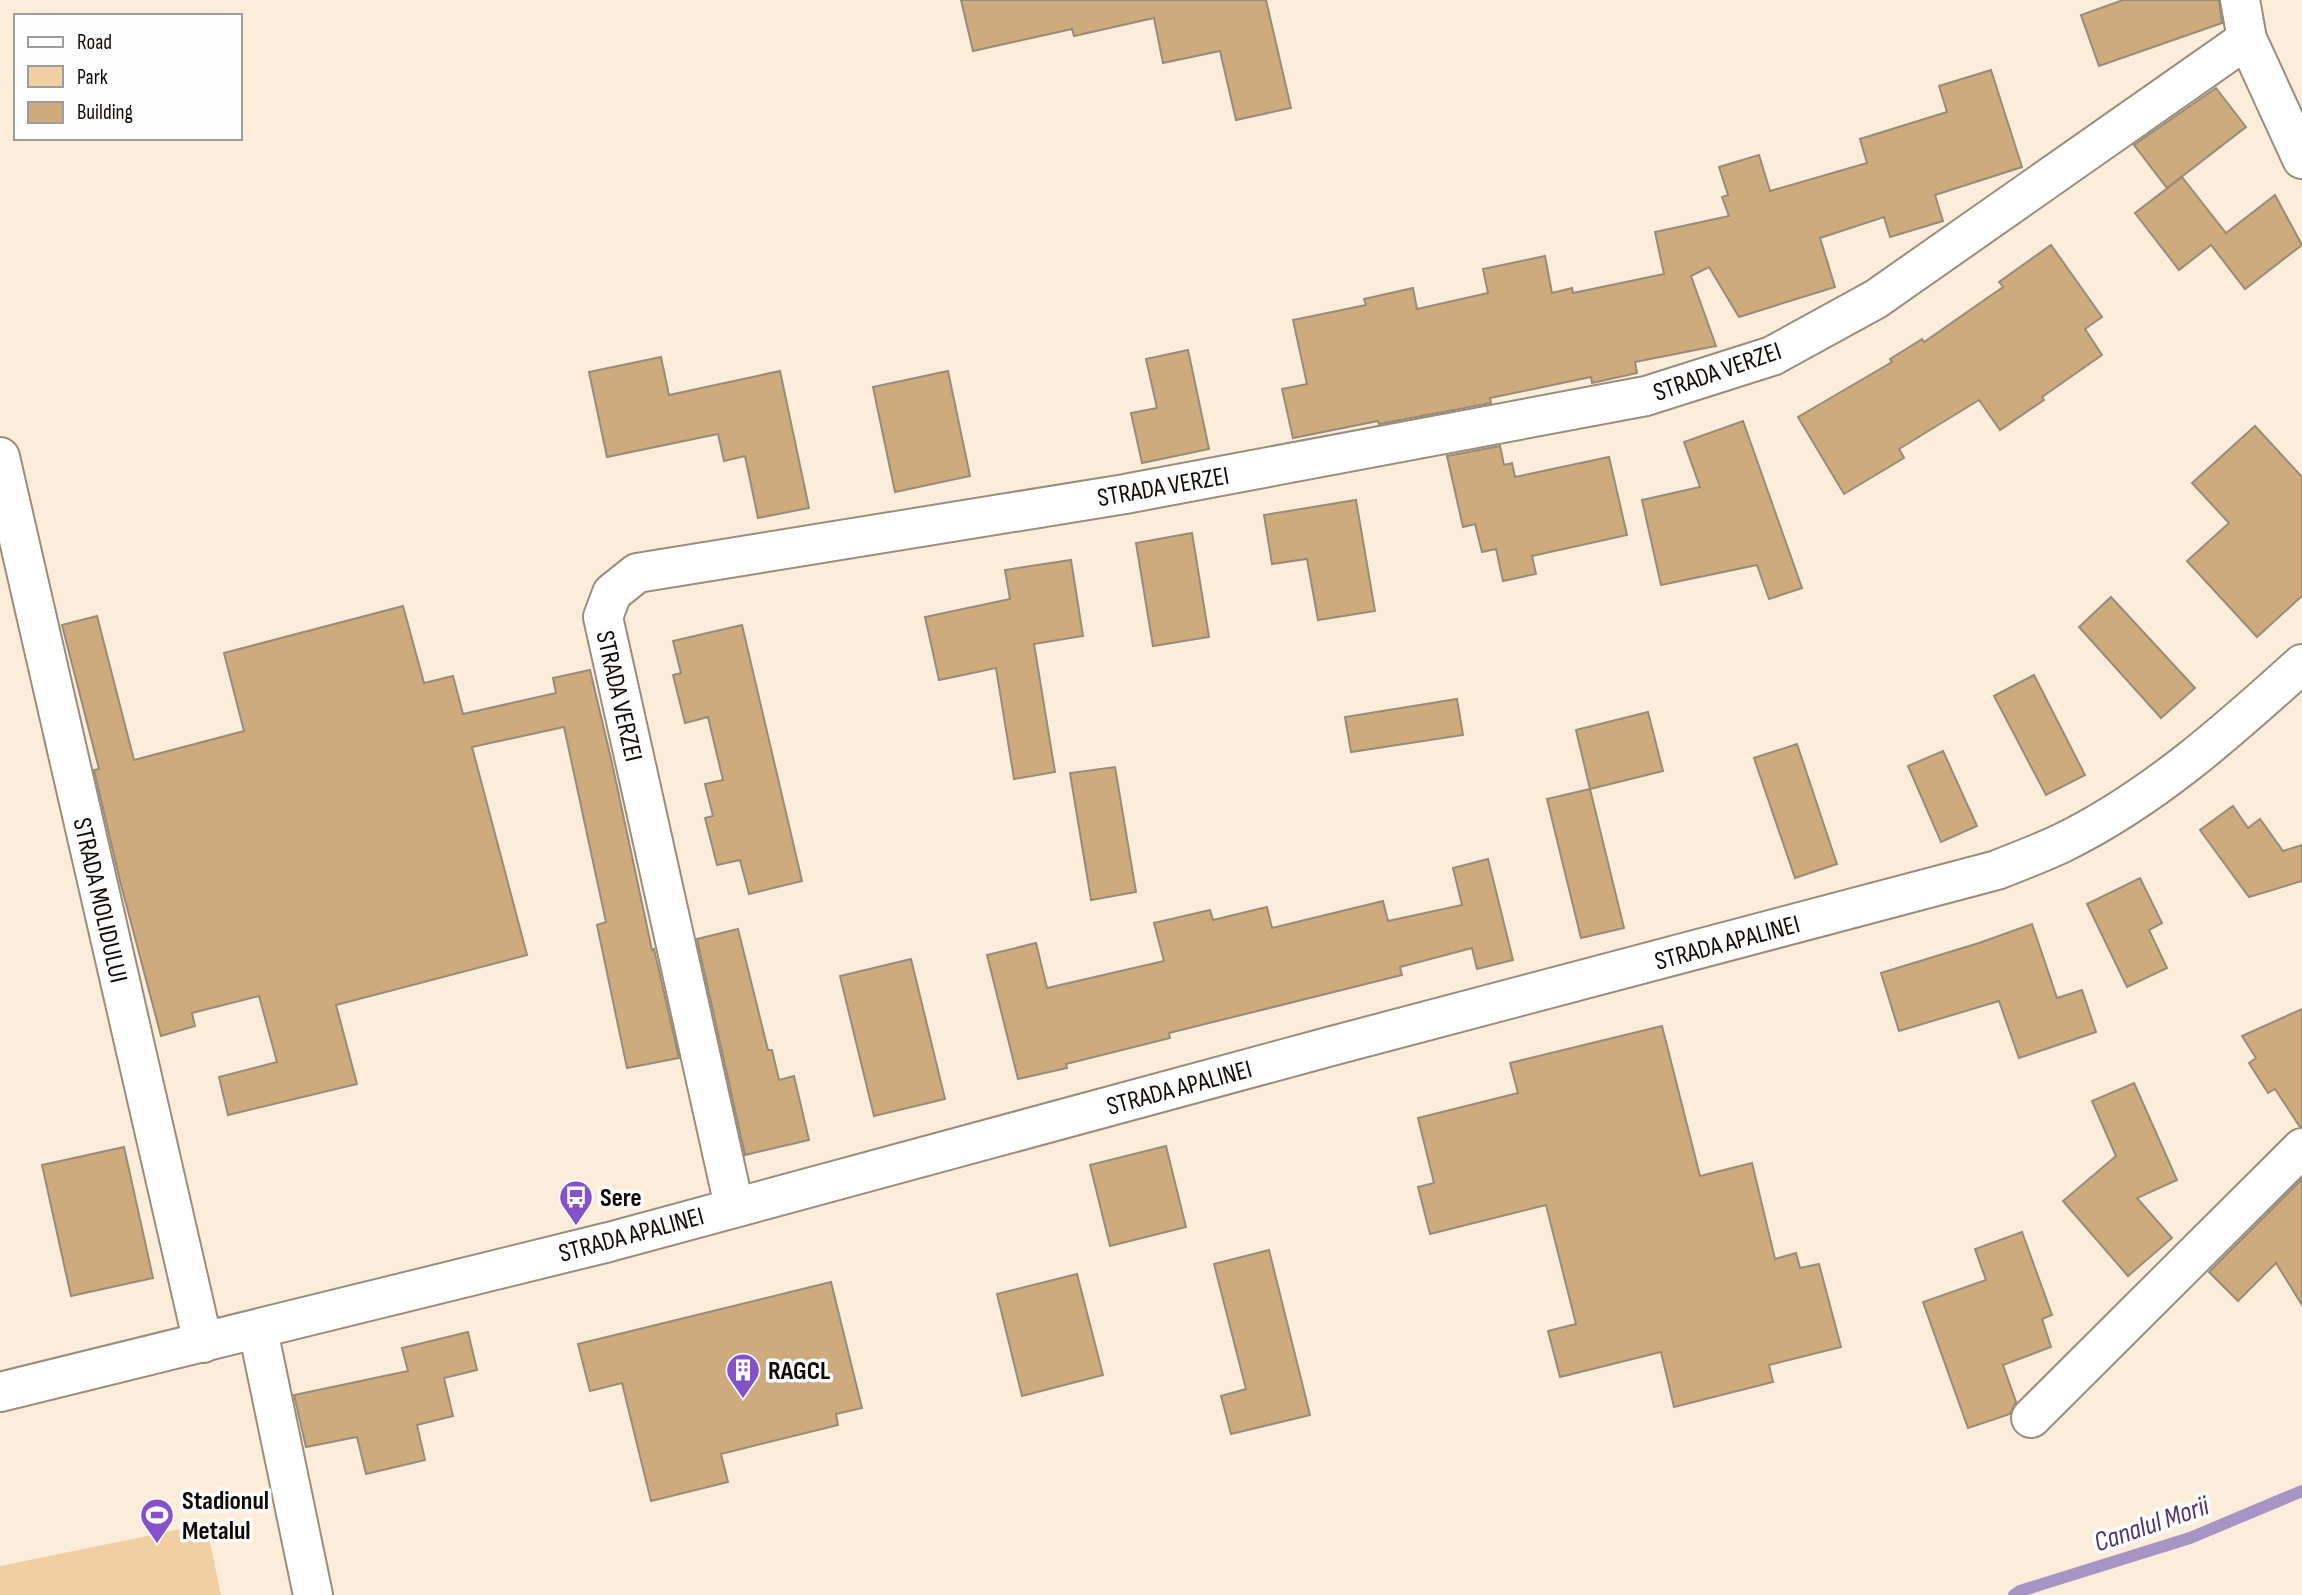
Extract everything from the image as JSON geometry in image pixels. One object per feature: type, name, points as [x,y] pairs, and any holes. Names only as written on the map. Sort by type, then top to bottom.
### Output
[{"type":"street","points":[[2240,0],[2248,40],[2302,159]]},
{"type":"street","name":"STRADA VERZEI","points":[[734,1206],[603,617],[612,593],[637,573],[1125,494],[1633,399],[1772,356],[1876,299],[2248,40]]},
{"type":"street","name":"STRADA MOLIDULUI","points":[[0,457],[203,1343]]},
{"type":"street","name":"STRADA APALINEI","points":[[0,1392],[609,1242],[734,1206],[1997,870],[2062,843],[2165,780],[2244,716],[2302,663]]},
{"type":"street","points":[[2031,1418],[2302,1148]]},
{"type":"street","points":[[258,1330],[313,1595]]},
{"type":"green space","name":"Stadionul Metalul","points":[[206,1524],[221,1595],[0,1595],[0,1566]]},
{"type":"building","points":[[961,0],[1266,0],[1291,108],[1236,120],[1220,51],[1163,63],[1154,18],[1074,36],[1072,29],[973,51]]},
{"type":"building","points":[[2123,0],[2219,0],[2222,23],[2099,66],[2081,15]]},
{"type":"building","points":[[1991,70],[2022,167],[1935,195],[1943,221],[1890,237],[1884,217],[1820,238],[1835,287],[1739,317],[1709,267],[1691,276],[1716,346],[1635,362],[1637,373],[1592,383],[1591,377],[1490,398],[1491,403],[1293,438],[1282,389],[1307,384],[1293,320],[1366,305],[1364,299],[1413,288],[1417,309],[1488,293],[1483,269],[1545,256],[1552,293],[1572,288],[1573,293],[1664,274],[1655,232],[1729,216],[1722,197],[1728,195],[1719,167],[1759,155],[1770,191],[1867,163],[1860,139],[1947,112],[1939,86]]},
{"type":"building","points":[[2216,88],[2246,127],[2167,188],[2134,145]]},
{"type":"building","points":[[2182,177],[2226,233],[2275,195],[2302,245],[2245,289],[2211,245],[2179,270],[2135,213]]},
{"type":"building","points":[[2051,245],[2102,317],[2085,329],[2102,355],[2000,430],[1979,400],[1899,449],[1904,458],[1844,494],[1798,417],[1892,362],[1890,359],[1922,339],[1924,342],[2003,287],[1999,282]]},
{"type":"building","points":[[1188,350],[1209,449],[1142,463],[1131,413],[1157,408],[1146,359]]},
{"type":"building","points":[[661,357],[669,395],[780,371],[809,508],[758,518],[745,456],[724,461],[718,434],[607,457],[589,372]]},
{"type":"building","points":[[948,371],[970,476],[895,492],[873,387]]},
{"type":"building","points":[[1743,421],[1802,588],[1769,599],[1757,565],[1661,585],[1642,500],[1700,487],[1684,442]]},
{"type":"building","points":[[2255,426],[2302,477],[2302,596],[2257,637],[2187,561],[2229,523],[2192,483]]},
{"type":"building","points":[[1500,446],[1504,465],[1512,463],[1515,477],[1609,457],[1627,535],[1532,556],[1536,574],[1503,581],[1496,549],[1482,552],[1475,524],[1463,527],[1447,456]]},
{"type":"building","points":[[1356,500],[1375,611],[1318,620],[1307,559],[1272,564],[1264,515]]},
{"type":"building","points":[[1192,533],[1209,637],[1153,646],[1136,543]]},
{"type":"building","points":[[1071,560],[1083,636],[1034,644],[1055,772],[1014,779],[996,668],[939,680],[925,617],[1010,599],[1005,570]]},
{"type":"building","points":[[2111,597],[2195,688],[2161,718],[2079,627]]},
{"type":"building","points":[[403,606],[424,683],[453,676],[463,714],[556,693],[553,678],[590,670],[652,950],[654,949],[679,1058],[627,1068],[597,925],[606,922],[564,727],[472,747],[527,955],[336,1005],[357,1084],[228,1115],[219,1077],[277,1062],[259,996],[192,1013],[195,1026],[161,1036],[120,881],[94,770],[99,769],[62,625],[97,616],[134,760],[244,731],[224,653]]},
{"type":"building","points":[[742,625],[802,881],[749,894],[740,860],[717,865],[705,818],[713,816],[705,784],[723,780],[708,717],[685,723],[673,675],[681,673],[673,641]]},
{"type":"building","points":[[2034,675],[2085,775],[2046,795],[1994,696]]},
{"type":"building","points":[[1457,699],[1463,735],[1351,752],[1345,717]]},
{"type":"building","points":[[1648,712],[1663,771],[1590,789],[1576,730]]},
{"type":"building","points":[[1797,744],[1837,864],[1795,878],[1754,758]]},
{"type":"building","points":[[1943,751],[1977,826],[1941,842],[1908,766]]},
{"type":"building","points":[[1115,767],[1136,892],[1091,900],[1070,773]]},
{"type":"building","points":[[1590,789],[1624,928],[1581,938],[1547,799]]},
{"type":"building","points":[[2233,806],[2248,828],[2260,819],[2283,851],[2302,845],[2302,881],[2249,897],[2200,830]]},
{"type":"building","points":[[1488,859],[1513,960],[1477,969],[1472,948],[1400,967],[1402,975],[1169,1033],[1170,1038],[1066,1064],[1067,1068],[1018,1079],[987,955],[1036,943],[1047,988],[1164,961],[1154,923],[1210,910],[1213,920],[1267,907],[1272,928],[1383,901],[1388,921],[1462,905],[1453,868]]},
{"type":"building","points":[[2140,878],[2162,923],[2149,930],[2167,968],[2127,987],[2087,904]]},
{"type":"building","points":[[2032,924],[2057,998],[2082,990],[2096,1032],[2019,1058],[1999,1001],[1899,1031],[1881,973]]},
{"type":"building","points":[[738,929],[768,1050],[772,1050],[779,1080],[794,1076],[809,1140],[745,1155],[697,939]]},
{"type":"building","points":[[911,959],[945,1099],[874,1116],[840,976]]},
{"type":"building","points":[[2302,1009],[2300,1127],[2275,1089],[2268,1093],[2249,1063],[2256,1058],[2242,1036]]},
{"type":"building","points":[[1662,1026],[1700,1176],[1752,1163],[1775,1259],[1796,1253],[1800,1268],[1819,1264],[1841,1347],[1769,1365],[1773,1382],[1674,1407],[1661,1352],[1560,1377],[1548,1331],[1576,1324],[1546,1205],[1430,1234],[1418,1187],[1434,1183],[1418,1118],[1518,1093],[1510,1063]]},
{"type":"building","points":[[2134,1083],[2177,1180],[2137,1198],[2172,1238],[2128,1276],[2063,1201],[2116,1156],[2092,1101]]},
{"type":"building","points":[[1166,1146],[1186,1227],[1110,1246],[1090,1165]]},
{"type":"building","points":[[124,1147],[153,1278],[71,1296],[42,1165]]},
{"type":"building","points":[[2302,1179],[2302,1305],[2276,1263],[2238,1301],[2209,1272]]},
{"type":"building","points":[[2022,1232],[2052,1315],[2042,1319],[2051,1347],[2003,1365],[2016,1402],[2010,1414],[1968,1428],[1923,1302],[1986,1280],[1975,1249]]},
{"type":"building","points":[[1269,1250],[1310,1415],[1231,1434],[1221,1396],[1246,1389],[1214,1264]]},
{"type":"building","points":[[1077,1274],[1103,1375],[1022,1396],[997,1294]]},
{"type":"building","name":"RAGCL","points":[[831,1282],[862,1408],[836,1414],[838,1425],[721,1454],[728,1482],[651,1501],[622,1383],[590,1391],[578,1344]]},
{"type":"building","points":[[468,1332],[477,1370],[444,1378],[453,1416],[417,1425],[425,1460],[366,1474],[357,1437],[306,1447],[294,1395],[408,1371],[402,1348]]},
{"type":"waterway","name":"Canalul Morii","points":[[2014,1595],[2190,1538],[2302,1491]]},
{"type":"place","name":"Sere","points":[[576,1227]]},
{"type":"place","name":"RAGCL","points":[[743,1400]]},
{"type":"place","name":"Stadionul Metalul","points":[[157,1545]]}]
